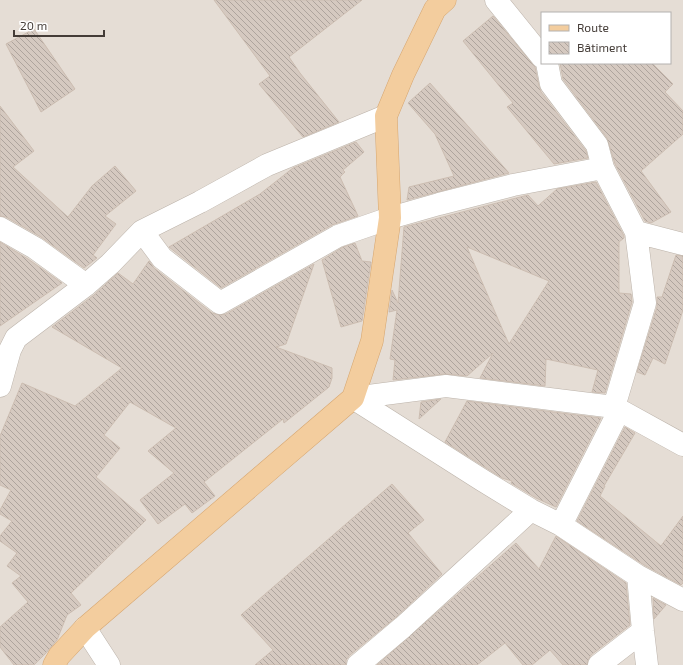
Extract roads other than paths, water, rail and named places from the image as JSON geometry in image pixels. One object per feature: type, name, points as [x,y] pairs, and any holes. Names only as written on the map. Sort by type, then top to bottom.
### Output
[{"type":"main road","points":[[54,665],[59,656],[85,628],[353,398],[372,341],[390,218],[386,116],[403,75],[435,9],[445,0]]},
{"type":"street","points":[[496,0],[541,56]]},
{"type":"street","points":[[547,64],[551,84],[597,144],[603,168],[636,232],[645,303],[617,409],[561,525]]},
{"type":"street","points":[[0,386],[5,348],[86,285],[110,264],[142,231],[200,202],[267,165],[386,116]]},
{"type":"street","points":[[142,231],[162,258],[220,303],[338,236],[390,218],[513,185],[603,168]]},
{"type":"street","points":[[0,228],[35,248],[86,285]]},
{"type":"street","points":[[636,232],[683,244]]},
{"type":"street","points":[[353,398],[446,386],[617,409],[683,445]]},
{"type":"street","points":[[353,398],[531,510],[561,525],[638,576],[683,600]]},
{"type":"street","points":[[358,665],[403,627],[531,510]]},
{"type":"street","points":[[638,576],[647,665]]},
{"type":"street","points":[[85,628],[109,665]]},
{"type":"street","points":[[599,665],[643,631]]}]
